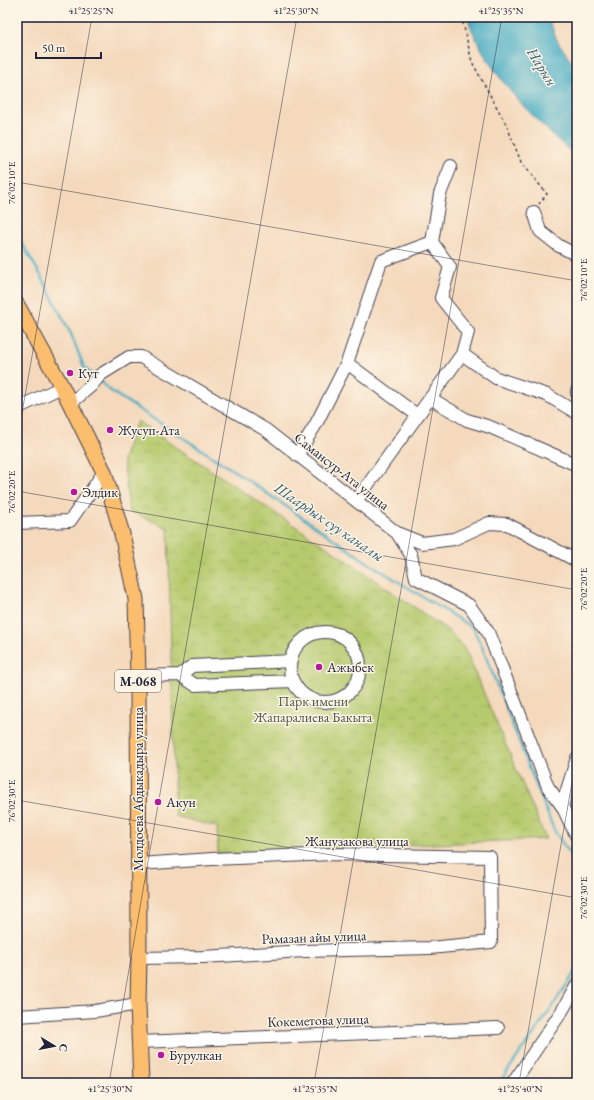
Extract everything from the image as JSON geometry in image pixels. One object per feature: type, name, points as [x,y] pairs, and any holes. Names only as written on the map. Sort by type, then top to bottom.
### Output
[{"type":"main road","name":"Молдоева Абдыкадыра улица","points":[[17,305],[62,387],[104,472],[122,534],[136,599],[138,676],[138,1004],[140,1083]]},
{"type":"street","points":[[356,501],[462,354],[468,332],[441,298],[450,267],[432,242],[440,194],[451,166]]},
{"type":"street","points":[[534,212],[540,231],[559,246],[577,255]]},
{"type":"street","points":[[297,455],[316,424],[347,363],[381,261],[432,242]]},
{"type":"street","points":[[462,354],[496,378],[547,395],[577,413]]},
{"type":"street","name":"Самансур-Ата улица","points":[[70,404],[92,385],[100,375],[129,357],[141,357],[266,430],[397,533],[422,543],[454,539],[489,523],[507,524],[577,561]]},
{"type":"street","points":[[347,363],[418,415]]},
{"type":"street","points":[[17,408],[62,387]]},
{"type":"street","points":[[430,398],[467,420],[490,426],[577,465]]},
{"type":"street","points":[[17,523],[70,521],[104,472]]},
{"type":"street","points":[[397,533],[411,555],[416,578],[469,605],[488,632],[548,787],[562,806],[577,837]]},
{"type":"street","points":[[326,632],[345,638],[357,653],[360,663],[360,673],[356,682],[351,691],[334,701],[324,702],[314,700],[306,696],[298,689],[293,681],[290,671],[294,652],[299,644],[307,637],[316,633],[326,632]]},
{"type":"street","points":[[180,675],[192,666],[291,661]]},
{"type":"street","points":[[138,676],[180,675],[195,685],[293,681]]},
{"type":"street","points":[[562,806],[577,758]]},
{"type":"street","name":"Жанузакова улица","points":[[138,864],[212,859],[333,854],[490,857],[491,942]]},
{"type":"street","name":"Рамазан айы улица","points":[[139,958],[203,957],[304,951],[430,948],[491,942]]},
{"type":"street","points":[[513,1083],[562,1011],[577,985]]},
{"type":"street","points":[[17,1016],[95,1011],[138,1004]]},
{"type":"street","name":"Кокеметова улица","points":[[139,1042],[498,1028]]},
{"type":"path","points":[[460,17],[463,23],[472,62],[507,126],[521,162],[547,194],[534,212]]},
{"type":"green space","name":"Парк имени Жапаралиева Бакыта","points":[[137,421],[331,550],[449,631],[465,649],[546,839],[218,854],[217,827],[175,816],[168,528],[129,511],[123,459]]},
{"type":"water","name":"Нарын","points":[[467,17],[548,17],[557,40],[577,70],[577,157],[544,127],[513,94],[486,57]]},
{"type":"waterway","name":"Шаардык суу каналы","points":[[17,235],[40,274],[71,334],[84,367],[94,376]]},
{"type":"waterway","name":"Шаардык суу каналы","points":[[100,381],[112,392],[233,470],[367,562],[473,628],[482,647],[554,830],[577,865]]},
{"type":"waterway","name":"Шаардык суу каналы","points":[[499,1083],[577,969]]},
{"type":"place","name":"Кут","points":[[70,373]]},
{"type":"place","name":"Жусуп-Ата","points":[[110,430]]},
{"type":"place","name":"Элдик","points":[[74,492]]},
{"type":"place","name":"Ажыбек","points":[[319,667]]},
{"type":"place","name":"Акун","points":[[158,802]]},
{"type":"place","name":"Бурулкан","points":[[161,1055]]}]
